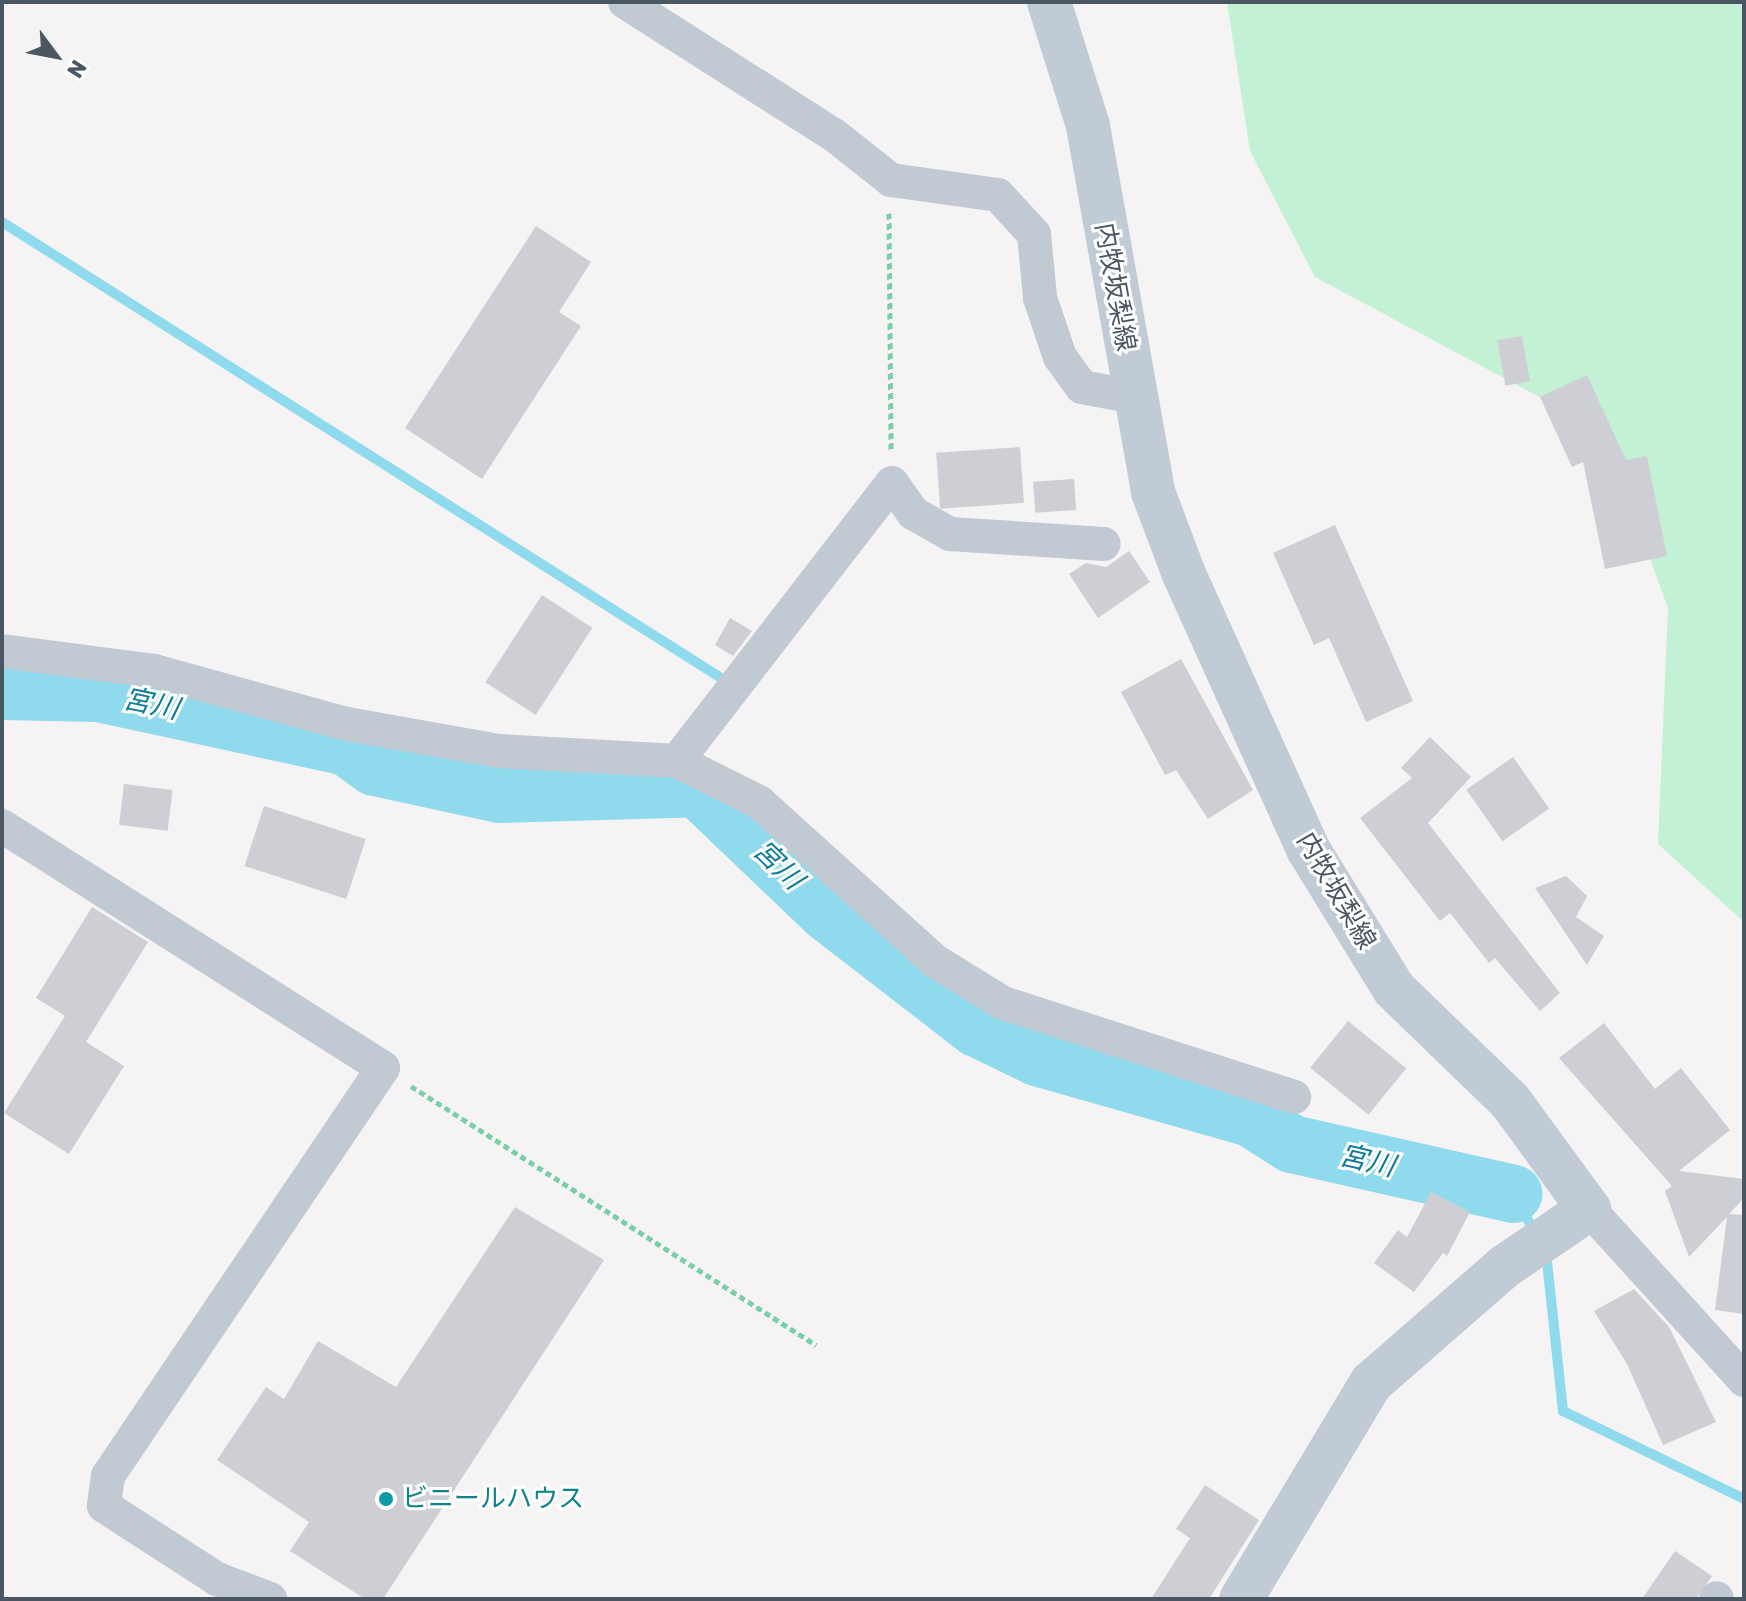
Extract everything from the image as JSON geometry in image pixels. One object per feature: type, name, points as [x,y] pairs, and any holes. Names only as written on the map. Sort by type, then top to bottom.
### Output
[{"type":"main road","name":"内牧坂梨線","points":[[1049,2],[1088,126],[1153,492],[1183,572],[1308,849],[1394,989],[1510,1101],[1576,1215]]},
{"type":"main road","points":[[1255,1594],[1371,1383],[1504,1267],[1576,1215]]},
{"type":"street","points":[[625,2],[834,135],[891,180],[998,195],[1034,234],[1040,298],[1060,357],[1082,387],[1135,397]]},
{"type":"street","points":[[677,761],[892,483],[913,513],[950,534],[1104,544]]},
{"type":"street","points":[[2,651],[154,671],[347,724],[499,751],[677,761],[759,802],[935,961],[1003,1003],[1294,1097]]},
{"type":"street","points":[[2,826],[383,1068],[108,1476],[104,1506],[217,1579],[270,1599]]},
{"type":"street","points":[[1576,1215],[1744,1380]]},
{"type":"path","points":[[891,180],[885,294],[892,483]]},
{"type":"path","points":[[383,1068],[816,1345]]},
{"type":"green space","points":[[1227,2],[1744,2],[1744,922],[1658,844],[1668,608],[1603,431],[1315,277],[1250,151]]},
{"type":"building","points":[[536,226],[591,262],[559,312],[581,326],[482,479],[405,428]]},
{"type":"building","points":[[1522,336],[1530,381],[1505,386],[1497,340]]},
{"type":"building","points":[[1587,375],[1626,460],[1647,456],[1667,556],[1605,569],[1583,462],[1572,467],[1540,397]]},
{"type":"building","points":[[1020,447],[1024,503],[940,509],[936,453]]},
{"type":"building","points":[[1074,479],[1076,510],[1035,513],[1033,482]]},
{"type":"building","points":[[1335,525],[1413,701],[1366,722],[1329,638],[1314,645],[1273,553]]},
{"type":"building","points":[[1129,551],[1150,582],[1098,618],[1069,574],[1086,563],[1106,567]]},
{"type":"building","points":[[542,595],[592,628],[536,715],[485,682]]},
{"type":"building","points":[[730,618],[752,631],[733,656],[715,645]]},
{"type":"building","points":[[1181,659],[1253,790],[1208,819],[1176,770],[1165,775],[1121,692]]},
{"type":"building","points":[[1430,737],[1471,777],[1428,823],[1560,993],[1540,1011],[1495,958],[1489,963],[1450,913],[1440,921],[1360,818],[1412,778],[1401,768]]},
{"type":"building","points":[[1513,757],[1549,809],[1502,841],[1466,790]]},
{"type":"building","points":[[124,784],[173,790],[168,831],[119,825]]},
{"type":"building","points":[[264,806],[366,839],[346,899],[245,866]]},
{"type":"building","points":[[1566,876],[1587,896],[1576,917],[1604,936],[1587,965],[1535,888]]},
{"type":"building","points":[[92,907],[148,942],[86,1042],[124,1066],[69,1154],[4,1113],[65,1016],[36,998]]},
{"type":"building","points":[[1348,1021],[1406,1068],[1369,1115],[1310,1068]]},
{"type":"building","points":[[1604,1023],[1655,1089],[1681,1068],[1730,1130],[1679,1171],[1744,1179],[1744,1198],[1729,1214],[1744,1215],[1744,1314],[1715,1310],[1727,1217],[1689,1257],[1665,1191],[1672,1186],[1559,1058]]},
{"type":"building","points":[[1431,1192],[1470,1212],[1447,1256],[1443,1253],[1414,1292],[1374,1263],[1398,1230],[1407,1237]]},
{"type":"building","points":[[515,1207],[604,1260],[383,1599],[365,1599],[290,1551],[309,1522],[217,1460],[266,1387],[284,1399],[318,1341],[396,1387]]},
{"type":"building","points":[[1634,1289],[1669,1327],[1716,1422],[1663,1445],[1627,1364],[1594,1311]]},
{"type":"building","points":[[1205,1485],[1259,1520],[1209,1599],[1151,1599],[1190,1538],[1176,1529]]},
{"type":"building","points":[[1675,1551],[1712,1576],[1696,1599],[1642,1599]]},
{"type":"waterway","points":[[2,222],[721,678]]},
{"type":"waterway","name":"宮川","points":[[2,691],[98,693],[347,747],[375,767],[500,794],[697,788],[828,913],[977,1028],[1037,1057],[1251,1118],[1292,1144],[1513,1194]]},
{"type":"waterway","points":[[1513,1194],[1536,1234]]},
{"type":"waterway","points":[[1546,1252],[1563,1411],[1744,1499]]},
{"type":"place","name":"ビニールハウス","points":[[386,1499]]}]
